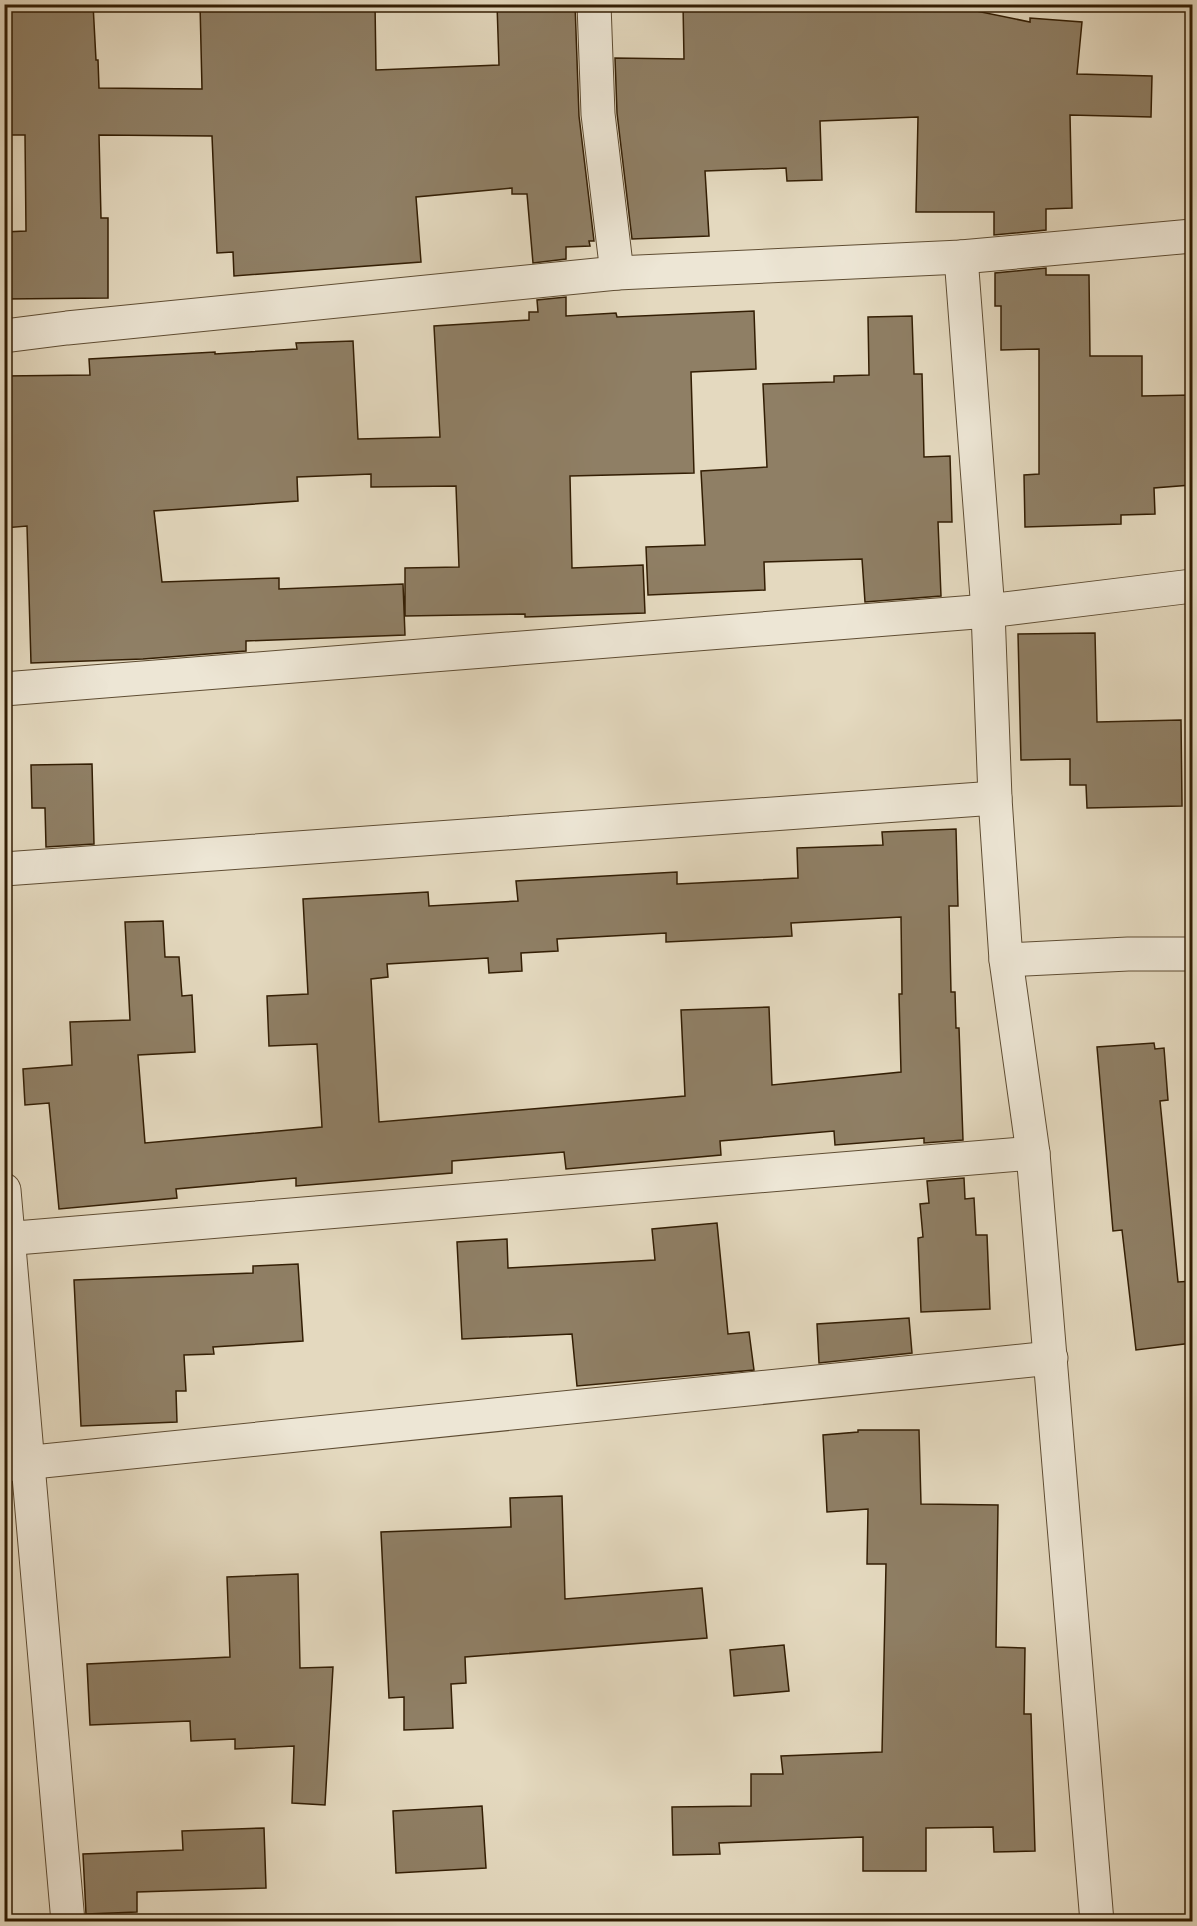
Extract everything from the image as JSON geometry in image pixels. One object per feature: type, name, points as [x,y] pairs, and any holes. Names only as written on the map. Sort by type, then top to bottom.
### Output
[{"type":"street","points":[[594,4],[598,114],[617,273]]},
{"type":"street","points":[[4,336],[617,273],[961,257],[1192,236]]},
{"type":"street","points":[[961,257],[987,611],[1006,960],[1033,1153],[1097,1922]]},
{"type":"street","points":[[4,689],[987,611],[1192,586]]},
{"type":"street","points":[[4,869],[996,798]]},
{"type":"street","points":[[1006,960],[1128,954],[1192,954]]},
{"type":"street","points":[[7,1239],[1033,1153]]},
{"type":"street","points":[[4,1190],[16,1463],[68,1922]]},
{"type":"street","points":[[16,1463],[1051,1358]]},
{"type":"building","points":[[4,4],[93,4],[99,88],[202,89],[200,4],[375,4],[376,70],[499,65],[497,4],[575,4],[579,116],[594,241],[589,241],[590,246],[566,247],[566,259],[533,263],[527,194],[512,194],[512,188],[416,197],[421,262],[234,276],[233,252],[217,253],[212,136],[99,135],[101,218],[108,218],[108,298],[4,299],[4,232],[26,231],[25,135],[4,135]]},
{"type":"building","points":[[683,4],[942,4],[1030,22],[1030,18],[1082,22],[1077,74],[1152,76],[1151,117],[1070,115],[1072,208],[1046,209],[1046,230],[994,235],[994,212],[916,212],[918,117],[820,121],[822,180],[787,181],[786,168],[705,171],[709,236],[632,239],[617,113],[615,58],[684,59]]},
{"type":"building","points":[[1046,268],[1046,275],[1089,275],[1090,356],[1142,356],[1142,396],[1192,395],[1192,440],[1187,440],[1191,485],[1154,488],[1155,514],[1121,515],[1121,524],[1025,527],[1024,475],[1039,474],[1039,349],[1001,350],[1001,306],[995,306],[995,273]]},
{"type":"building","points":[[566,297],[566,316],[616,313],[617,317],[754,311],[756,369],[691,372],[694,473],[570,476],[572,568],[643,565],[645,613],[525,617],[525,614],[405,616],[405,568],[459,567],[456,486],[371,487],[371,474],[297,477],[298,501],[154,511],[162,582],[279,578],[279,589],[403,584],[405,635],[246,641],[246,651],[143,659],[31,663],[27,526],[4,528],[4,376],[90,375],[89,359],[297,349],[296,343],[353,341],[358,439],[440,437],[434,326],[529,320],[529,312],[538,312],[537,300]]},
{"type":"building","points":[[912,316],[914,374],[922,374],[924,457],[950,456],[952,522],[938,522],[941,596],[865,602],[862,559],[764,562],[765,590],[648,595],[646,547],[705,545],[701,471],[767,467],[763,384],[834,382],[834,376],[869,375],[868,317]]},
{"type":"building","points":[[1095,633],[1097,722],[1181,720],[1182,806],[1087,808],[1086,785],[1070,785],[1070,759],[1021,760],[1018,634]]},
{"type":"building","points":[[92,764],[94,844],[46,847],[45,808],[32,808],[31,765]]},
{"type":"building","points":[[956,829],[958,906],[949,906],[951,992],[955,992],[956,1028],[959,1028],[963,1140],[924,1143],[924,1138],[835,1145],[834,1131],[720,1141],[721,1155],[566,1169],[564,1152],[452,1161],[452,1173],[296,1186],[296,1178],[176,1189],[177,1198],[59,1209],[49,1103],[25,1105],[23,1069],[72,1065],[70,1022],[130,1020],[125,922],[163,921],[165,957],[179,957],[182,996],[192,995],[195,1052],[138,1055],[145,1143],[322,1127],[317,1044],[269,1046],[267,996],[308,994],[303,899],[428,892],[429,906],[518,901],[516,881],[677,872],[677,884],[798,878],[797,848],[883,845],[882,832]],"holes":[[[901,917],[902,994],[899,994],[901,1072],[772,1085],[769,1007],[681,1010],[685,1096],[379,1122],[371,979],[388,977],[387,964],[488,958],[489,973],[522,971],[521,953],[558,951],[557,939],[666,933],[666,942],[792,936],[791,923]]]},
{"type":"building","points":[[1154,1043],[1155,1049],[1164,1048],[1168,1100],[1160,1101],[1178,1282],[1192,1281],[1192,1343],[1136,1350],[1122,1230],[1113,1231],[1097,1047]]},
{"type":"building","points":[[964,1178],[965,1199],[974,1198],[976,1235],[987,1235],[990,1309],[921,1312],[918,1238],[923,1237],[920,1204],[929,1203],[927,1181]]},
{"type":"building","points":[[717,1223],[728,1334],[749,1332],[754,1370],[577,1386],[572,1334],[462,1339],[457,1242],[507,1239],[508,1268],[655,1260],[652,1229]]},
{"type":"building","points":[[298,1264],[303,1341],[213,1347],[214,1354],[184,1355],[186,1391],[176,1391],[177,1422],[81,1426],[74,1280],[253,1273],[253,1266]]},
{"type":"building","points":[[909,1318],[912,1353],[819,1363],[817,1324]]},
{"type":"building","points":[[858,1430],[919,1430],[921,1504],[998,1505],[996,1647],[1025,1648],[1024,1714],[1031,1714],[1035,1851],[994,1852],[993,1827],[926,1828],[926,1871],[863,1871],[863,1837],[719,1843],[720,1854],[673,1855],[672,1807],[751,1806],[751,1774],[783,1774],[781,1756],[882,1752],[886,1564],[867,1564],[868,1509],[827,1512],[823,1435],[858,1432]]},
{"type":"building","points":[[562,1496],[565,1599],[702,1588],[707,1638],[465,1657],[466,1683],[451,1684],[453,1728],[404,1730],[404,1697],[389,1698],[381,1532],[511,1527],[510,1498]]},
{"type":"building","points":[[298,1574],[300,1668],[333,1667],[325,1805],[292,1803],[294,1746],[235,1749],[235,1739],[191,1741],[190,1721],[90,1725],[87,1664],[230,1657],[227,1577]]},
{"type":"building","points":[[784,1645],[789,1691],[734,1696],[730,1650]]},
{"type":"building","points":[[482,1806],[486,1868],[396,1873],[393,1811]]},
{"type":"building","points":[[264,1828],[266,1888],[137,1892],[137,1912],[86,1914],[83,1854],[183,1850],[182,1831]]}]
